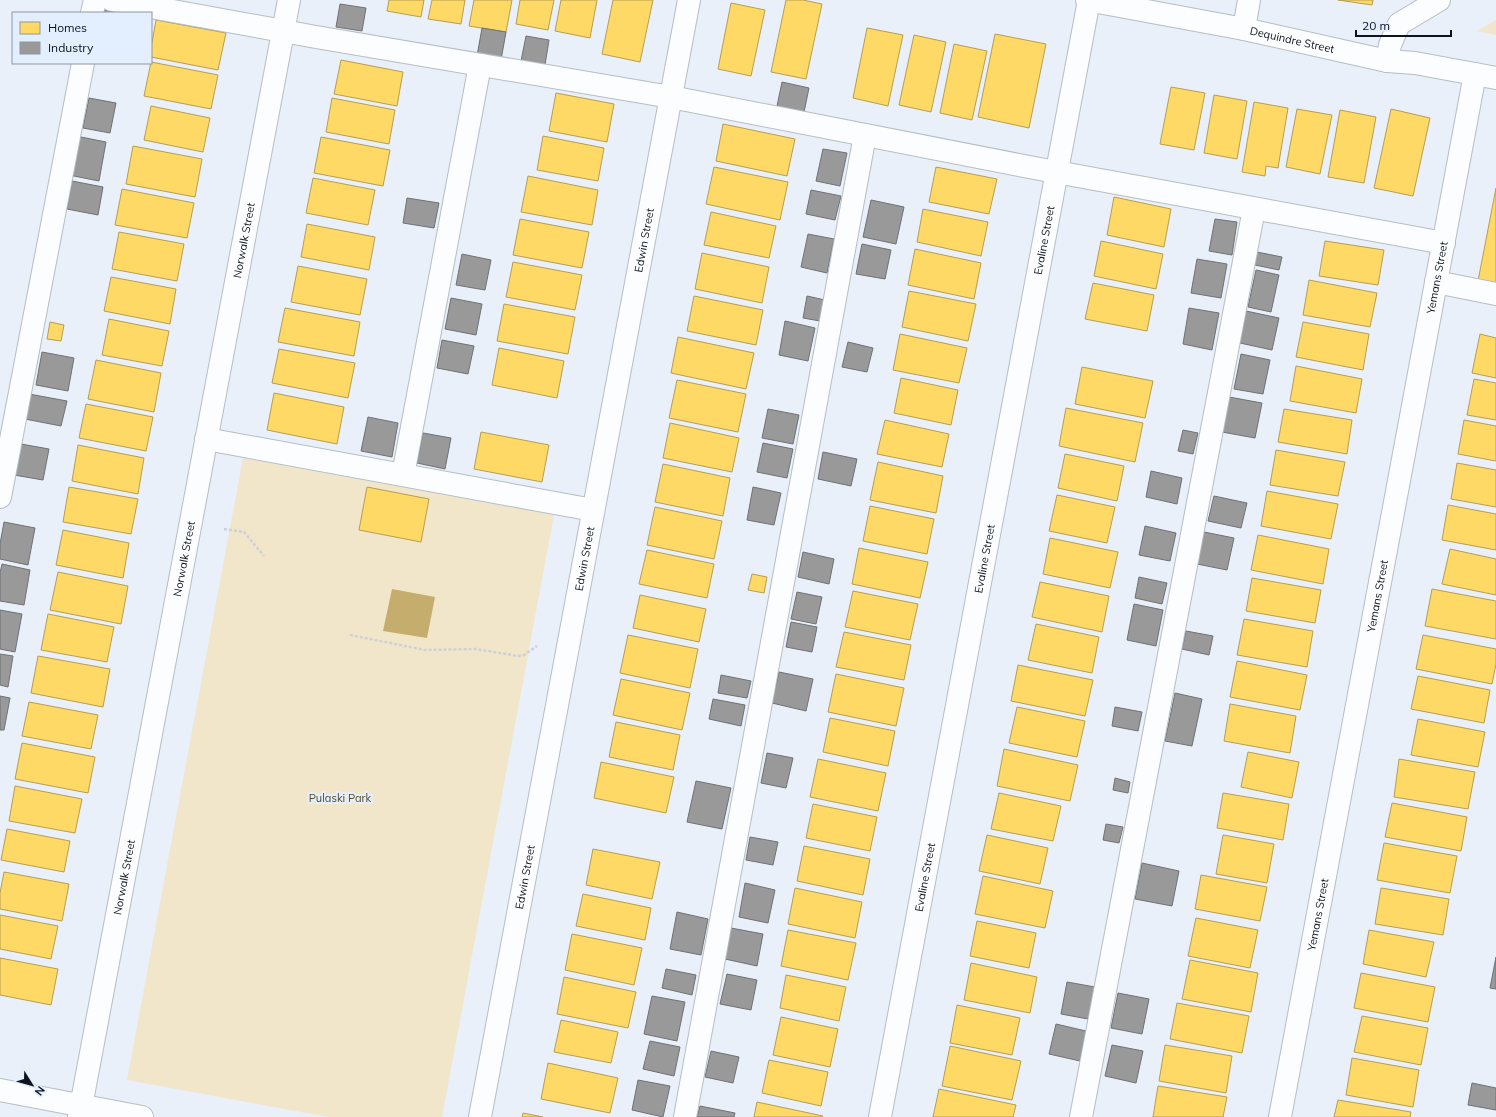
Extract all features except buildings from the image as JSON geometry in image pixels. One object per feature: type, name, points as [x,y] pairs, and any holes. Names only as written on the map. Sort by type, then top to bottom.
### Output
[{"type":"street","points":[[92,12],[94,0]]},
{"type":"street","points":[[112,0],[283,32],[671,97],[1057,172],[1444,243]]},
{"type":"street","name":"Norwalk Street","points":[[80,1111],[289,0]]},
{"type":"street","name":"Edwin Street","points":[[480,1117],[689,0]]},
{"type":"street","name":"Dequindre Street","points":[[1088,0],[1244,29],[1387,61],[1415,63],[1496,78]]},
{"type":"street","name":"Evaline Street","points":[[880,1117],[1088,0]]},
{"type":"street","points":[[1244,29],[1249,0]]},
{"type":"street","points":[[1387,61],[1390,45],[1399,24],[1439,0]]},
{"type":"street","points":[[0,496],[82,64]]},
{"type":"street","points":[[403,475],[480,65]]},
{"type":"street","name":"Yemans Street","points":[[1280,1117],[1475,74]]},
{"type":"street","points":[[685,1117],[865,135]]},
{"type":"street","points":[[1081,1117],[1254,209]]},
{"type":"street","points":[[1436,282],[1496,294]]},
{"type":"street","points":[[206,439],[593,510]]},
{"type":"street","points":[[0,1090],[80,1111],[142,1117]]},
{"type":"path","points":[[224,529],[244,532],[264,556]]},
{"type":"path","points":[[350,635],[425,650],[476,649],[518,656],[524,655],[536,646]]},
{"type":"green space","points":[[1496,20],[1496,35],[1477,31]]},
{"type":"green space","name":"Pulaski Park","points":[[243,458],[554,515],[442,1117],[328,1117],[127,1080]]},
{"type":"shaded area","points":[[392,589],[435,597],[427,638],[383,631]]}]
